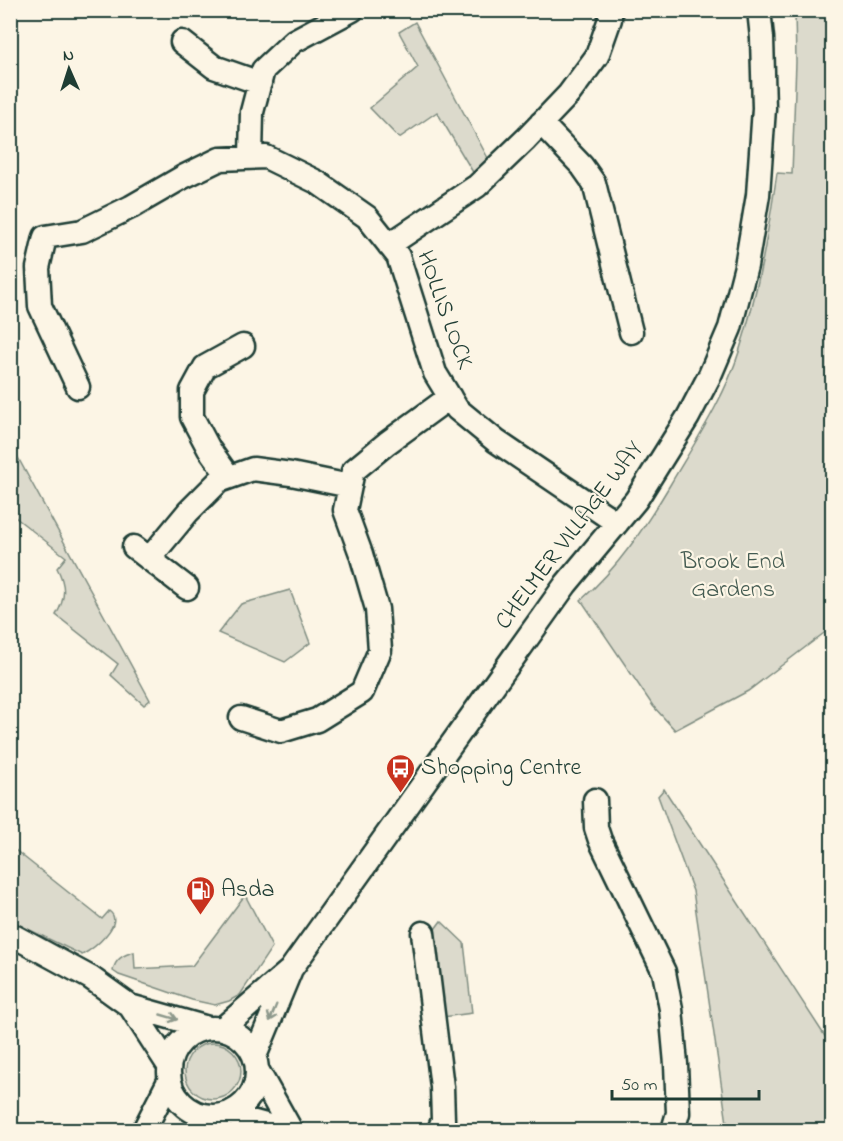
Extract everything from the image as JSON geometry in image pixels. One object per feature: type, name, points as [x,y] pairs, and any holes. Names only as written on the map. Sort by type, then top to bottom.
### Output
[{"type":"street","points":[[251,157],[252,112],[263,70],[294,41],[352,10]]},
{"type":"street","points":[[389,245],[477,186],[541,123],[569,93],[597,56],[610,19],[610,10]]},
{"type":"street","name":"CHELMER VILLAGE WAY","points":[[189,1131],[239,1108],[249,1098],[256,1085],[256,1063],[291,969],[566,584],[636,500],[688,417],[710,375],[730,328],[746,266],[761,162],[764,108],[759,10]]},
{"type":"street","points":[[182,42],[214,67],[260,83]]},
{"type":"street","points":[[541,123],[582,166],[594,183],[631,332]]},
{"type":"street","name":"HOLLIS LOCK","points":[[78,387],[40,306],[38,268],[45,237],[82,231],[220,159],[266,157],[317,182],[367,218],[398,256],[435,373],[457,409],[496,441],[617,523]]},
{"type":"street","points":[[229,477],[209,449],[192,417],[192,391],[205,367],[243,345]]},
{"type":"street","points":[[241,718],[281,731],[317,720],[362,692],[380,650],[377,609],[345,510],[353,471],[387,442],[450,397]]},
{"type":"street","points":[[187,588],[142,553],[219,481],[252,469],[350,486]]},
{"type":"street","points":[[595,800],[596,828],[600,840],[664,972],[671,1009],[676,1064],[678,1113],[673,1131]]},
{"type":"street","points":[[423,933],[442,1088],[443,1120],[439,1131]]},
{"type":"street","points":[[10,934],[91,978],[130,1006],[237,1034],[248,1044],[291,1131]]},
{"type":"street","name":"CHELMER VILLAGE WAY","points":[[144,1131],[169,1074],[173,1052],[182,1040],[194,1032],[216,1028],[291,969]]},
{"type":"street","points":[[130,1006],[169,1074],[175,1095],[185,1106],[197,1114],[219,1116],[284,1131]]},
{"type":"green space","name":"Brook End Gardens","points":[[795,11],[810,11],[832,17],[832,627],[748,691],[675,730],[653,706],[581,600],[619,561],[651,516],[708,420],[733,369],[757,286],[777,173],[792,174],[796,62]]},
{"type":"green space","points":[[415,22],[489,160],[474,174],[437,112],[399,138],[370,108],[418,67],[399,32]]},
{"type":"green space","points":[[10,443],[150,700],[144,705],[111,675],[118,664],[56,615],[64,592],[57,568],[66,557],[11,514]]},
{"type":"green space","points":[[290,590],[310,643],[285,662],[218,633],[241,604]]},
{"type":"green space","points":[[664,789],[832,1047],[832,1130],[728,1130],[693,891],[658,796]]},
{"type":"green space","points":[[10,846],[102,919],[109,911],[114,922],[100,942],[82,955],[11,921]]},
{"type":"green space","points":[[245,895],[272,947],[240,995],[215,1005],[192,1000],[113,971],[120,958],[134,952],[135,969],[192,966]]},
{"type":"green space","points":[[441,921],[464,943],[472,1013],[443,1017],[432,933]]},
{"type":"green space","points":[[213,1043],[224,1045],[233,1051],[239,1060],[241,1071],[239,1082],[233,1091],[224,1097],[213,1099],[202,1097],[193,1091],[187,1082],[185,1071],[187,1060],[193,1051],[202,1045]]},
{"type":"place","name":"Shopping Centre","points":[[400,794]]},
{"type":"place","name":"Asda","points":[[200,916]]}]
